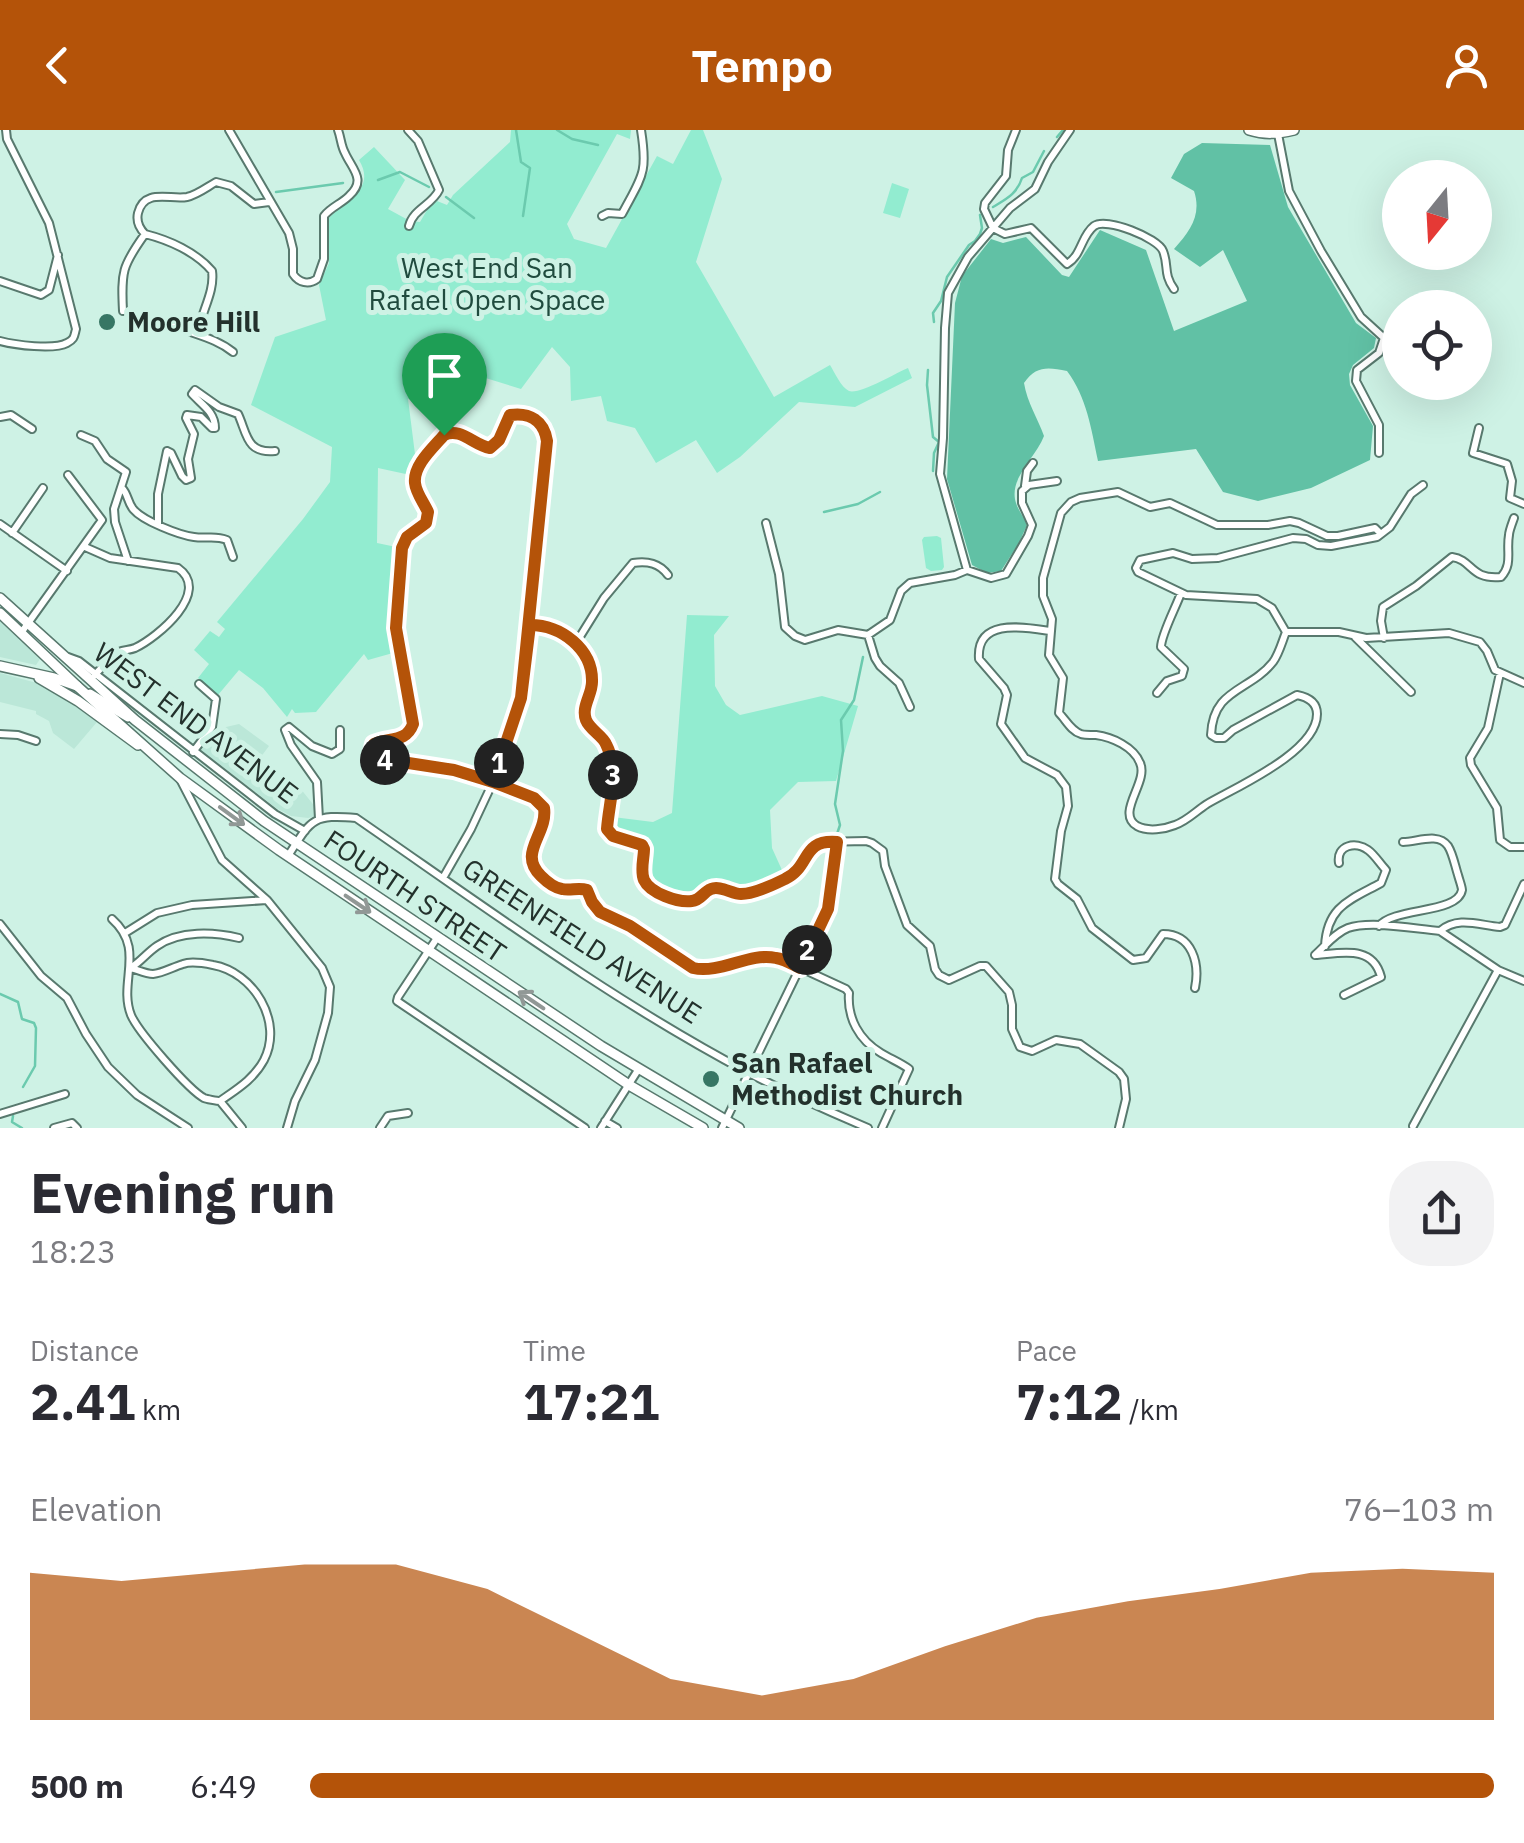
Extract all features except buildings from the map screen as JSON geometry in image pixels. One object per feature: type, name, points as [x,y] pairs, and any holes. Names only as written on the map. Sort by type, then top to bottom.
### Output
[{"type":"main road","points":[[1249,130],[1262,134],[1294,130]]},
{"type":"main road","points":[[0,598],[135,720]]},
{"type":"main road","points":[[0,614],[77,686]]},
{"type":"main road","points":[[27,673],[46,670],[48,662],[41,652]]},
{"type":"main road","points":[[50,662],[91,677]]},
{"type":"main road","name":"FOURTH STREET","points":[[0,666],[77,686],[135,720],[264,821],[638,1070],[724,1125],[738,1128]]},
{"type":"main road","name":"FOURTH STREET","points":[[27,673],[78,701],[148,751]]},
{"type":"main road","name":"FOURTH STREET","points":[[77,686],[180,778],[288,857],[628,1084],[691,1125],[704,1128]]},
{"type":"street","points":[[0,341],[27,346],[64,345],[76,329],[48,223],[6,130]]},
{"type":"street","points":[[229,130],[292,239],[293,274],[301,282],[314,282],[322,267],[324,216],[348,198],[358,182],[338,130]]},
{"type":"street","points":[[408,130],[418,141],[439,190],[416,212],[409,226]]},
{"type":"street","points":[[602,216],[622,214],[643,175],[646,161],[641,130]]},
{"type":"street","points":[[1016,130],[1008,150],[1006,176],[985,203],[993,228],[1005,234],[1034,230],[1067,264],[1077,256],[1092,227],[1100,222],[1113,223],[1162,247],[1166,277],[1174,289]]},
{"type":"street","points":[[967,570],[940,474],[948,293],[968,256],[1010,208],[1035,189],[1070,130]]},
{"type":"street","points":[[1278,134],[1289,191],[1361,318],[1384,338],[1379,352],[1356,370],[1356,380],[1379,425],[1378,453]]},
{"type":"street","points":[[198,333],[213,287],[212,271],[198,257],[145,234],[137,216],[140,206],[153,197],[192,196],[216,182],[231,186],[254,204],[269,202]]},
{"type":"street","points":[[123,311],[122,273],[145,234]]},
{"type":"street","points":[[0,280],[42,296],[49,290],[58,254]]},
{"type":"street","points":[[164,320],[233,352]]},
{"type":"street","points":[[158,524],[158,494],[167,451],[182,476],[186,480],[191,478],[188,459],[194,434],[187,415],[201,417],[215,428],[211,414],[193,392],[198,391],[238,414],[245,436],[256,448],[275,451]]},
{"type":"street","points":[[443,878],[493,782],[521,698],[545,430],[540,422],[519,414],[510,415],[499,440],[490,448],[453,431],[444,435],[420,464],[416,488],[428,512],[426,523],[407,537],[402,548],[396,628],[413,724],[408,735],[374,744],[372,753],[380,759],[454,770],[493,782],[534,798],[544,808],[546,818],[530,852],[538,874],[560,889],[587,890],[600,912],[630,926],[693,968],[704,970],[772,957],[846,990],[848,1011],[861,1036],[879,1052],[908,1067],[882,1128]]},
{"type":"street","points":[[0,417],[11,416],[32,429]]},
{"type":"street","points":[[1478,428],[1473,453],[1507,464],[1512,481],[1510,498],[1524,504]]},
{"type":"street","points":[[81,436],[95,441],[106,460],[126,472],[114,510],[128,561]]},
{"type":"street","points":[[766,523],[780,574],[788,631],[806,640],[838,630],[868,635],[890,620],[901,592],[910,583],[955,576],[967,570],[992,578],[1008,572],[1032,525],[1020,497],[1033,463]]},
{"type":"street","points":[[21,633],[102,520],[68,475]]},
{"type":"street","points":[[1025,487],[1057,481]]},
{"type":"street","points":[[1286,632],[1272,608],[1257,599],[1186,595],[1138,572],[1136,564],[1154,555],[1173,553],[1192,559],[1218,558],[1293,538],[1331,546],[1382,534],[1422,485]]},
{"type":"street","points":[[12,533],[43,488]]},
{"type":"street","points":[[122,488],[127,490],[133,509],[190,536],[227,540],[234,556]]},
{"type":"street","points":[[1286,632],[1275,660],[1220,704],[1210,735],[1224,738],[1297,695],[1314,704],[1317,713],[1314,727],[1300,746],[1284,760],[1181,823],[1152,829],[1138,826],[1130,818],[1129,808],[1142,779],[1142,765],[1124,745],[1078,734],[1058,713],[1063,678],[1049,654],[1052,619],[1043,596],[1042,578],[1061,513],[1080,498],[1118,492],[1150,506],[1170,503],[1217,525],[1290,521],[1327,536],[1352,535],[1375,528],[1382,534]]},
{"type":"street","points":[[1384,638],[1382,606],[1416,586],[1452,557],[1462,559],[1484,577],[1501,577],[1506,573],[1514,518]]},
{"type":"street","points":[[0,524],[67,572]]},
{"type":"street","points":[[84,546],[110,558],[178,568],[190,582],[188,596],[175,617],[138,646],[117,654],[91,677]]},
{"type":"street","points":[[576,643],[604,598],[633,563],[653,563],[668,575]]},
{"type":"street","points":[[1156,692],[1168,680],[1182,676],[1184,669],[1160,648],[1181,593]]},
{"type":"street","points":[[530,625],[552,628],[576,643],[590,666],[593,680],[585,716],[608,748],[614,784],[607,829],[613,836],[642,845],[642,875],[650,887],[685,901],[699,899],[711,888],[744,894],[786,879],[815,844],[866,841],[878,846],[883,851],[906,926],[930,946],[939,975],[950,980],[986,966],[1009,992],[1012,1030],[1020,1047],[1032,1051],[1056,1040],[1080,1044],[1119,1072],[1126,1099],[1119,1128]]},
{"type":"street","points":[[1050,631],[1020,627],[992,630],[978,654],[1004,688],[1007,702],[1001,724],[1014,744],[1025,758],[1056,774],[1066,787],[1068,806],[1060,831],[1055,880],[1077,899],[1092,928],[1133,960],[1146,958],[1162,934],[1180,936],[1195,958],[1196,988]]},
{"type":"street","points":[[1286,632],[1339,632],[1366,638],[1449,634],[1480,642],[1491,666],[1524,683]]},
{"type":"street","points":[[868,635],[875,658],[896,678],[910,707]]},
{"type":"street","points":[[1354,636],[1410,692]]},
{"type":"street","points":[[1500,674],[1492,716],[1471,753],[1470,765],[1497,808],[1500,840],[1510,847],[1524,847]]},
{"type":"street","name":"WEST END AVENUE","points":[[91,677],[275,814],[304,830]]},
{"type":"street","points":[[193,752],[212,727],[216,698],[199,684]]},
{"type":"street","points":[[288,857],[304,830],[319,819],[317,782],[285,730],[290,727],[328,754],[340,749],[340,730]]},
{"type":"street","points":[[0,734],[18,734],[36,742]]},
{"type":"street","points":[[180,778],[222,860],[267,900],[322,968],[330,987],[328,1013],[315,1060],[287,1128]]},
{"type":"street","name":"GREENFIELD AVENUE","points":[[319,819],[356,818],[627,1002],[749,1073],[868,1128]]},
{"type":"street","points":[[1378,926],[1394,916],[1434,908],[1460,896],[1462,888],[1444,840],[1403,842]]},
{"type":"street","points":[[724,1125],[828,909],[837,842]]},
{"type":"street","points":[[1325,946],[1326,927],[1340,906],[1381,882],[1386,870],[1360,846],[1347,846],[1340,851],[1339,864]]},
{"type":"street","points":[[1440,931],[1450,923],[1463,922],[1500,928],[1524,884]]},
{"type":"street","points":[[125,934],[157,913],[267,900]]},
{"type":"street","points":[[112,919],[125,934],[131,968],[127,993],[132,1016],[155,1050],[205,1099],[220,1101],[249,1081],[270,1043],[262,1000],[246,979],[217,965],[187,962],[152,974],[131,968]]},
{"type":"street","points":[[0,924],[40,976],[67,998],[108,1067],[136,1094],[188,1128]]},
{"type":"street","points":[[1344,995],[1381,977],[1382,972],[1373,960],[1357,953],[1315,955],[1350,927],[1440,931],[1498,970],[1524,981]]},
{"type":"street","points":[[131,968],[155,946],[171,938],[239,938]]},
{"type":"street","points":[[438,938],[398,996],[400,1005],[585,1128]]},
{"type":"street","points":[[1412,1126],[1498,970]]},
{"type":"street","points":[[617,1128],[603,1125],[638,1070]]},
{"type":"street","points":[[0,1114],[65,1094]]},
{"type":"street","points":[[220,1101],[242,1128]]},
{"type":"street","points":[[380,1128],[388,1116],[408,1113]]},
{"type":"street","points":[[54,1128],[72,1123],[76,1128]]},
{"type":"shaded area","points":[[0,621],[40,659],[36,665],[0,657]]},
{"type":"shaded area","points":[[0,673],[58,692],[97,722],[74,749],[53,733],[49,721],[36,711],[0,702]]},
{"type":"shaded area","points":[[239,724],[269,746],[260,758],[300,788],[316,808],[317,816],[291,816],[276,808],[198,748],[213,730]]},
{"type":"green space","name":"West End San Rafael Open Space","points":[[511,130],[631,130],[630,139],[617,134],[567,224],[574,239],[606,248],[657,156],[673,164],[691,130],[703,130],[722,179],[696,262],[774,397],[830,365],[849,391],[869,387],[908,368],[912,378],[855,407],[799,402],[717,473],[696,440],[656,463],[635,428],[607,421],[601,396],[571,401],[570,367],[552,347],[521,389],[466,372],[408,399],[415,476],[378,468],[377,543],[401,548],[396,627],[400,651],[368,660],[364,654],[316,712],[295,713],[292,709],[287,717],[263,688],[239,670],[218,695],[198,678],[209,664],[194,650],[210,631],[219,637],[225,629],[217,622],[330,482],[332,447],[251,405],[275,337],[326,320],[319,285],[329,263],[328,219],[361,187],[364,179],[359,160],[374,147],[405,180],[388,209],[420,222],[437,201],[447,205],[510,142]]},
{"type":"green space","points":[[1202,143],[1270,145],[1288,207],[1356,323],[1376,338],[1374,348],[1353,365],[1349,374],[1350,385],[1373,426],[1370,460],[1311,488],[1258,501],[1223,492],[1196,449],[1098,461],[1074,381],[1067,371],[1042,369],[1024,383],[1044,436],[1016,485],[1016,503],[1027,525],[1001,571],[987,573],[972,565],[947,479],[955,303],[962,276],[991,239],[1003,243],[1026,237],[1062,275],[1069,277],[1100,230],[1146,250],[1174,331],[1247,301],[1223,250],[1200,267],[1174,249],[1189,229],[1196,200],[1194,191],[1171,178],[1184,154]]},
{"type":"green space","points":[[892,183],[909,189],[900,218],[883,213]]},
{"type":"green space","points":[[941,538],[944,567],[931,571],[926,568],[922,540]]},
{"type":"green space","points":[[687,615],[729,616],[714,635],[715,686],[726,705],[740,715],[822,696],[858,706],[836,781],[798,782],[770,810],[772,848],[786,879],[738,894],[716,888],[685,901],[644,881],[645,849],[609,834],[613,817],[653,822],[672,813]]},
{"type":"waterway","points":[[516,130],[521,162],[530,168],[523,216]]},
{"type":"waterway","points":[[557,130],[572,139],[598,145]]},
{"type":"waterway","points":[[1057,137],[1063,130]]},
{"type":"waterway","points":[[993,207],[1011,196],[1022,178],[1033,172],[1044,151]]},
{"type":"waterway","points":[[378,180],[400,172],[429,187]]},
{"type":"waterway","points":[[276,192],[343,183]]},
{"type":"waterway","points":[[446,197],[474,218]]},
{"type":"waterway","points":[[934,322],[933,313],[941,301],[947,277],[980,234],[980,215]]},
{"type":"waterway","points":[[928,370],[933,437],[939,442],[933,471]]},
{"type":"waterway","points":[[824,512],[858,504],[880,492]]},
{"type":"waterway","points":[[836,837],[840,825],[835,804],[843,751],[841,720],[854,700],[863,657]]},
{"type":"waterway","points":[[0,994],[18,1002],[22,1019],[34,1023],[36,1028],[35,1066],[23,1087]]},
{"type":"waterway","points":[[13,1116],[12,1122],[22,1128]]},
{"type":"place","name":"Moore Hill","points":[[107,322]]},
{"type":"place","name":"San Rafael Methodist Church","points":[[711,1079]]},
{"type":"route","points":[[444,435],[415,476],[416,488],[428,512],[426,523],[407,537],[402,548],[396,628],[413,724],[402,738],[378,741],[372,753],[380,759],[454,770],[493,782],[517,710],[521,698],[530,625],[564,634],[576,643],[590,666],[593,680],[585,716],[608,748],[614,784],[607,829],[613,836],[642,845],[642,875],[650,887],[685,901],[699,899],[711,888],[744,894],[792,875],[815,844],[837,842],[828,909],[800,968],[781,958],[765,957],[704,970],[693,968],[630,926],[600,912],[587,890],[560,889],[533,867],[530,852],[546,812],[534,798],[493,782],[521,698],[545,430],[540,422],[519,414],[510,415],[499,440],[490,448],[453,431],[444,435]]}]
